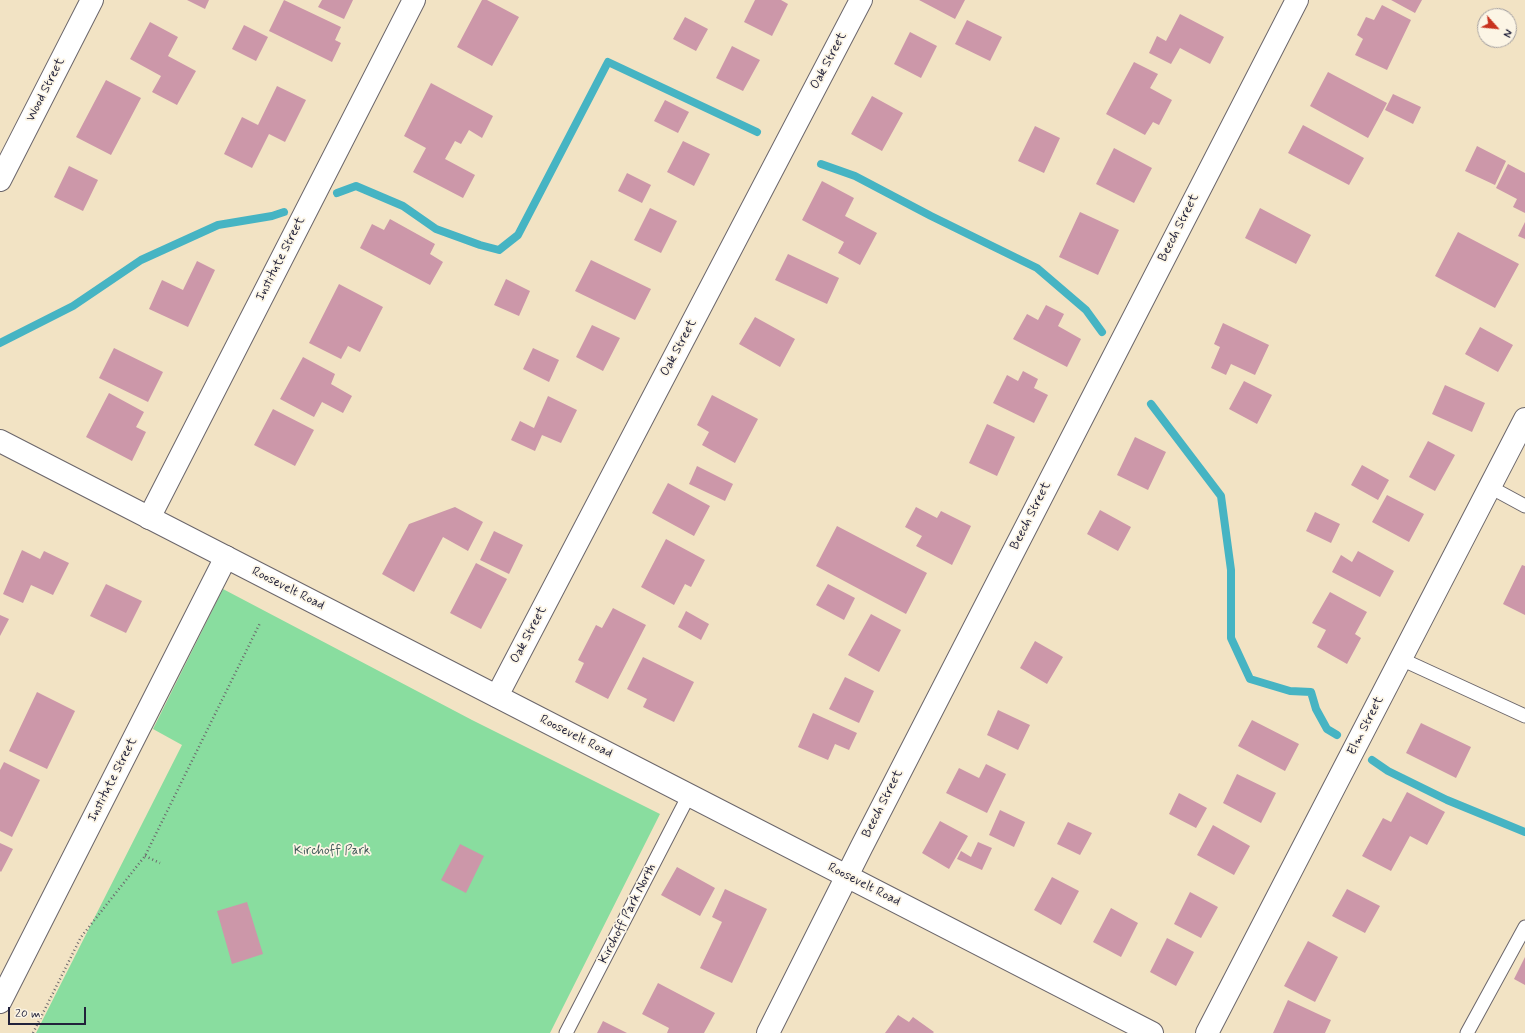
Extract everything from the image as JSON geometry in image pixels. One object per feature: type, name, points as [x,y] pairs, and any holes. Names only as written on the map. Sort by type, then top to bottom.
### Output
[{"type":"street","name":"Wood Street","points":[[0,180],[92,0]]},
{"type":"street","name":"Institute Street","points":[[149,518],[414,0]]},
{"type":"street","name":"Oak Street","points":[[497,696],[861,0]]},
{"type":"street","name":"Beech Street","points":[[768,1033],[846,876],[1297,0]]},
{"type":"street","name":"Elm Street","points":[[1207,1033],[1525,419]]},
{"type":"street","name":"Roosevelt Road","points":[[0,441],[1145,1031]]},
{"type":"street","name":"Institute Street","points":[[0,1002],[226,557]]},
{"type":"lane","points":[[1490,487],[1525,506]]},
{"type":"lane","points":[[1401,659],[1525,716]]},
{"type":"lane","name":"Kirchoff Park North","points":[[566,1033],[689,795]]},
{"type":"lane","points":[[1471,1032],[1525,927]]},
{"type":"path","points":[[33,1033],[81,937],[145,856],[260,623]]},
{"type":"path","points":[[145,856],[160,863]]},
{"type":"green space","name":"Kirchoff Park","points":[[223,589],[472,720],[660,814],[550,1033],[36,1033],[182,745],[153,729]]},
{"type":"building","points":[[187,0],[209,0],[205,9]]},
{"type":"building","points":[[284,0],[341,27],[335,40],[341,43],[332,62],[269,31]]},
{"type":"building","points":[[322,0],[353,0],[344,19],[318,7]]},
{"type":"building","points":[[482,0],[487,0],[519,17],[492,66],[457,47]]},
{"type":"building","points":[[755,0],[781,0],[788,4],[772,36],[744,22]]},
{"type":"building","points":[[919,0],[965,0],[955,19]]},
{"type":"building","points":[[1391,0],[1422,0],[1415,13]]},
{"type":"building","points":[[1382,5],[1411,20],[1387,70],[1355,55],[1363,39],[1357,35],[1366,17],[1374,20]]},
{"type":"building","points":[[1180,14],[1224,37],[1210,64],[1180,48],[1171,64],[1149,53],[1157,36],[1166,41]]},
{"type":"building","points":[[685,17],[708,29],[696,51],[673,39]]},
{"type":"building","points":[[967,20],[1002,37],[990,61],[955,44]]},
{"type":"building","points":[[150,22],[178,37],[168,56],[196,71],[177,105],[152,92],[161,76],[130,59]]},
{"type":"building","points":[[244,25],[268,37],[256,61],[232,49]]},
{"type":"building","points":[[910,32],[937,46],[921,78],[894,64]]},
{"type":"building","points":[[732,46],[760,60],[743,91],[716,78]]},
{"type":"building","points":[[1134,62],[1158,74],[1150,88],[1172,100],[1159,125],[1153,122],[1145,135],[1106,114]]},
{"type":"building","points":[[1328,72],[1387,103],[1368,138],[1310,106]]},
{"type":"building","points":[[106,80],[141,98],[111,155],[76,137]]},
{"type":"building","points":[[431,83],[493,116],[482,138],[469,130],[461,144],[455,141],[445,159],[475,175],[463,198],[413,172],[426,148],[404,136]]},
{"type":"building","points":[[277,86],[306,100],[285,142],[269,134],[252,168],[224,154],[242,117],[258,125]]},
{"type":"building","points":[[1393,94],[1421,107],[1413,124],[1385,110]]},
{"type":"building","points":[[872,96],[903,113],[882,151],[851,134]]},
{"type":"building","points":[[665,100],[689,112],[678,133],[654,121]]},
{"type":"building","points":[[1303,125],[1364,158],[1349,185],[1288,153]]},
{"type":"building","points":[[1035,126],[1060,138],[1044,173],[1018,161]]},
{"type":"building","points":[[683,141],[710,154],[694,186],[667,172]]},
{"type":"building","points":[[1477,146],[1506,161],[1495,185],[1465,171]]},
{"type":"building","points":[[1114,148],[1152,168],[1134,203],[1096,184]]},
{"type":"building","points":[[1508,164],[1525,173],[1525,213],[1513,207],[1517,199],[1496,188]]},
{"type":"building","points":[[69,166],[98,180],[83,211],[54,197]]},
{"type":"building","points":[[627,173],[651,185],[642,203],[618,191]]},
{"type":"building","points":[[822,181],[854,198],[845,216],[877,233],[860,265],[838,253],[844,242],[802,220]]},
{"type":"building","points":[[650,208],[677,221],[661,253],[634,240]]},
{"type":"building","points":[[1260,208],[1311,235],[1296,264],[1245,238]]},
{"type":"building","points":[[1080,212],[1119,230],[1098,275],[1059,257]]},
{"type":"building","points":[[390,219],[435,244],[430,254],[443,262],[430,285],[360,248],[372,224],[384,230]]},
{"type":"building","points":[[1525,222],[1525,239],[1518,236]]},
{"type":"building","points":[[1458,232],[1519,264],[1495,308],[1435,276]]},
{"type":"building","points":[[788,254],[839,278],[827,304],[775,280]]},
{"type":"building","points":[[591,260],[651,289],[635,320],[575,291]]},
{"type":"building","points":[[197,261],[215,270],[188,327],[149,309],[162,280],[183,290]]},
{"type":"building","points":[[506,279],[530,291],[519,316],[494,305]]},
{"type":"building","points":[[339,284],[383,307],[360,352],[348,346],[341,359],[309,343]]},
{"type":"building","points":[[1046,305],[1064,314],[1058,326],[1081,339],[1067,367],[1013,339],[1027,314],[1038,320]]},
{"type":"building","points":[[755,317],[795,339],[780,367],[739,344]]},
{"type":"building","points":[[1223,323],[1269,345],[1255,375],[1231,364],[1226,375],[1211,368],[1220,347],[1214,344]]},
{"type":"building","points":[[592,325],[620,338],[603,371],[576,357]]},
{"type":"building","points":[[1480,327],[1513,345],[1498,372],[1465,354]]},
{"type":"building","points":[[114,348],[163,372],[148,402],[99,378]]},
{"type":"building","points":[[533,348],[559,360],[549,382],[523,369]]},
{"type":"building","points":[[303,357],[335,374],[331,384],[352,396],[343,413],[322,402],[314,417],[280,399]]},
{"type":"building","points":[[1023,371],[1038,379],[1034,388],[1048,395],[1034,423],[993,403],[1007,375],[1018,381]]},
{"type":"building","points":[[1244,381],[1272,395],[1257,424],[1229,409]]},
{"type":"building","points":[[1445,385],[1485,403],[1472,432],[1432,414]]},
{"type":"building","points":[[109,393],[144,412],[136,427],[146,432],[132,461],[86,437]]},
{"type":"building","points":[[712,395],[758,419],[735,463],[702,445],[709,432],[697,425]]},
{"type":"building","points":[[548,396],[577,410],[561,443],[542,435],[535,451],[511,440],[520,421],[534,428]]},
{"type":"building","points":[[273,409],[314,430],[295,466],[254,445]]},
{"type":"building","points":[[987,424],[1015,437],[997,476],[969,463]]},
{"type":"building","points":[[1135,437],[1166,452],[1148,490],[1117,475]]},
{"type":"building","points":[[1428,441],[1455,455],[1435,491],[1409,477]]},
{"type":"building","points":[[1362,465],[1389,480],[1378,500],[1351,485]]},
{"type":"building","points":[[697,466],[733,484],[725,501],[689,484]]},
{"type":"building","points":[[668,483],[710,506],[694,536],[652,513]]},
{"type":"building","points":[[1387,495],[1424,514],[1409,542],[1372,522]]},
{"type":"building","points":[[455,507],[483,522],[468,551],[443,537],[414,592],[382,574],[409,524]]},
{"type":"building","points":[[916,507],[937,518],[941,511],[971,526],[952,565],[916,546],[922,536],[905,527]]},
{"type":"building","points":[[1100,510],[1131,527],[1118,551],[1087,534]]},
{"type":"building","points":[[1315,512],[1340,524],[1331,543],[1306,531]]},
{"type":"building","points":[[837,526],[927,573],[906,614],[816,566]]},
{"type":"building","points":[[494,531],[523,545],[509,574],[480,560]]},
{"type":"building","points":[[666,539],[705,560],[691,587],[685,584],[674,605],[641,587]]},
{"type":"building","points":[[22,550],[40,559],[44,551],[69,563],[53,595],[31,585],[23,603],[3,594]]},
{"type":"building","points":[[1358,551],[1394,571],[1380,597],[1332,572],[1341,555],[1352,562]]},
{"type":"building","points":[[476,563],[507,579],[481,629],[450,613]]},
{"type":"building","points":[[1522,565],[1525,566],[1525,615],[1503,604]]},
{"type":"building","points":[[106,584],[142,601],[126,633],[90,616]]},
{"type":"building","points":[[828,584],[855,598],[844,620],[816,605]]},
{"type":"building","points":[[1330,592],[1367,612],[1355,634],[1361,638],[1347,664],[1317,647],[1326,630],[1312,623]]},
{"type":"building","points":[[613,608],[646,625],[608,699],[575,682],[584,663],[578,660],[596,625],[602,628]]},
{"type":"building","points":[[686,611],[709,624],[701,640],[678,627]]},
{"type":"building","points":[[871,614],[901,630],[879,672],[848,655]]},
{"type":"building","points":[[0,615],[9,619],[0,636]]},
{"type":"building","points":[[1035,641],[1063,657],[1047,684],[1020,668]]},
{"type":"building","points":[[643,657],[694,682],[674,722],[643,707],[647,699],[627,689]]},
{"type":"building","points":[[845,677],[874,691],[859,723],[829,709]]},
{"type":"building","points":[[37,692],[75,711],[47,769],[9,751]]},
{"type":"building","points":[[998,710],[1030,725],[1018,750],[987,735]]},
{"type":"building","points":[[813,713],[857,733],[849,750],[835,744],[828,760],[798,747]]},
{"type":"building","points":[[1252,720],[1299,744],[1285,771],[1238,746]]},
{"type":"building","points":[[1421,723],[1471,747],[1456,778],[1406,753]]},
{"type":"building","points":[[4,762],[40,780],[12,837],[0,831],[0,770]]},
{"type":"building","points":[[986,764],[1006,774],[987,813],[946,793],[959,768],[979,778]]},
{"type":"building","points":[[1237,774],[1276,793],[1261,823],[1223,803]]},
{"type":"building","points":[[1407,792],[1445,812],[1427,845],[1410,836],[1391,871],[1362,856],[1383,818],[1391,822]]},
{"type":"building","points":[[1179,793],[1207,808],[1196,828],[1169,814]]},
{"type":"building","points":[[1000,810],[1025,822],[1014,847],[989,835]]},
{"type":"building","points":[[940,821],[968,836],[949,869],[922,853]]},
{"type":"building","points":[[1068,822],[1092,833],[1080,855],[1057,844]]},
{"type":"building","points":[[1213,825],[1250,846],[1234,875],[1197,855]]},
{"type":"building","points":[[978,842],[992,848],[982,870],[957,859],[961,851],[971,857]]},
{"type":"building","points":[[0,843],[13,849],[1,872],[0,871]]},
{"type":"building","points":[[460,844],[484,856],[466,893],[441,880]]},
{"type":"building","points":[[677,867],[715,888],[700,916],[661,895]]},
{"type":"building","points":[[1052,877],[1079,891],[1061,925],[1034,910]]},
{"type":"building","points":[[725,889],[767,909],[732,983],[700,968],[722,922],[712,917]]},
{"type":"building","points":[[1347,889],[1380,906],[1365,933],[1332,916]]},
{"type":"building","points":[[1190,892],[1218,907],[1201,938],[1174,924]]},
{"type":"building","points":[[247,902],[263,954],[232,964],[217,911]]},
{"type":"building","points":[[1111,908],[1138,923],[1121,957],[1093,942]]},
{"type":"building","points":[[1167,938],[1194,952],[1176,986],[1150,972]]},
{"type":"building","points":[[1308,941],[1338,957],[1315,1002],[1284,986]]},
{"type":"building","points":[[1525,957],[1525,985],[1514,979]]},
{"type":"building","points":[[658,983],[715,1013],[704,1033],[667,1033],[669,1028],[642,1014]]},
{"type":"building","points":[[1288,1000],[1331,1020],[1325,1033],[1273,1033]]},
{"type":"building","points":[[898,1015],[909,1022],[913,1017],[934,1032],[885,1033]]},
{"type":"building","points":[[603,1021],[627,1033],[597,1033]]},
{"type":"waterway","points":[[337,193],[356,186],[403,206],[436,229],[480,245],[499,250],[518,235],[608,62],[757,132]]},
{"type":"waterway","points":[[821,164],[855,176],[931,216],[1037,268],[1086,310],[1102,332]]},
{"type":"waterway","points":[[0,343],[73,306],[141,260],[218,225],[272,216],[284,212]]},
{"type":"waterway","points":[[1151,404],[1221,496],[1231,570],[1231,638],[1250,679],[1290,691],[1311,692],[1316,709],[1327,729],[1337,735]]},
{"type":"waterway","points":[[1372,760],[1388,771],[1447,800],[1525,832]]}]
